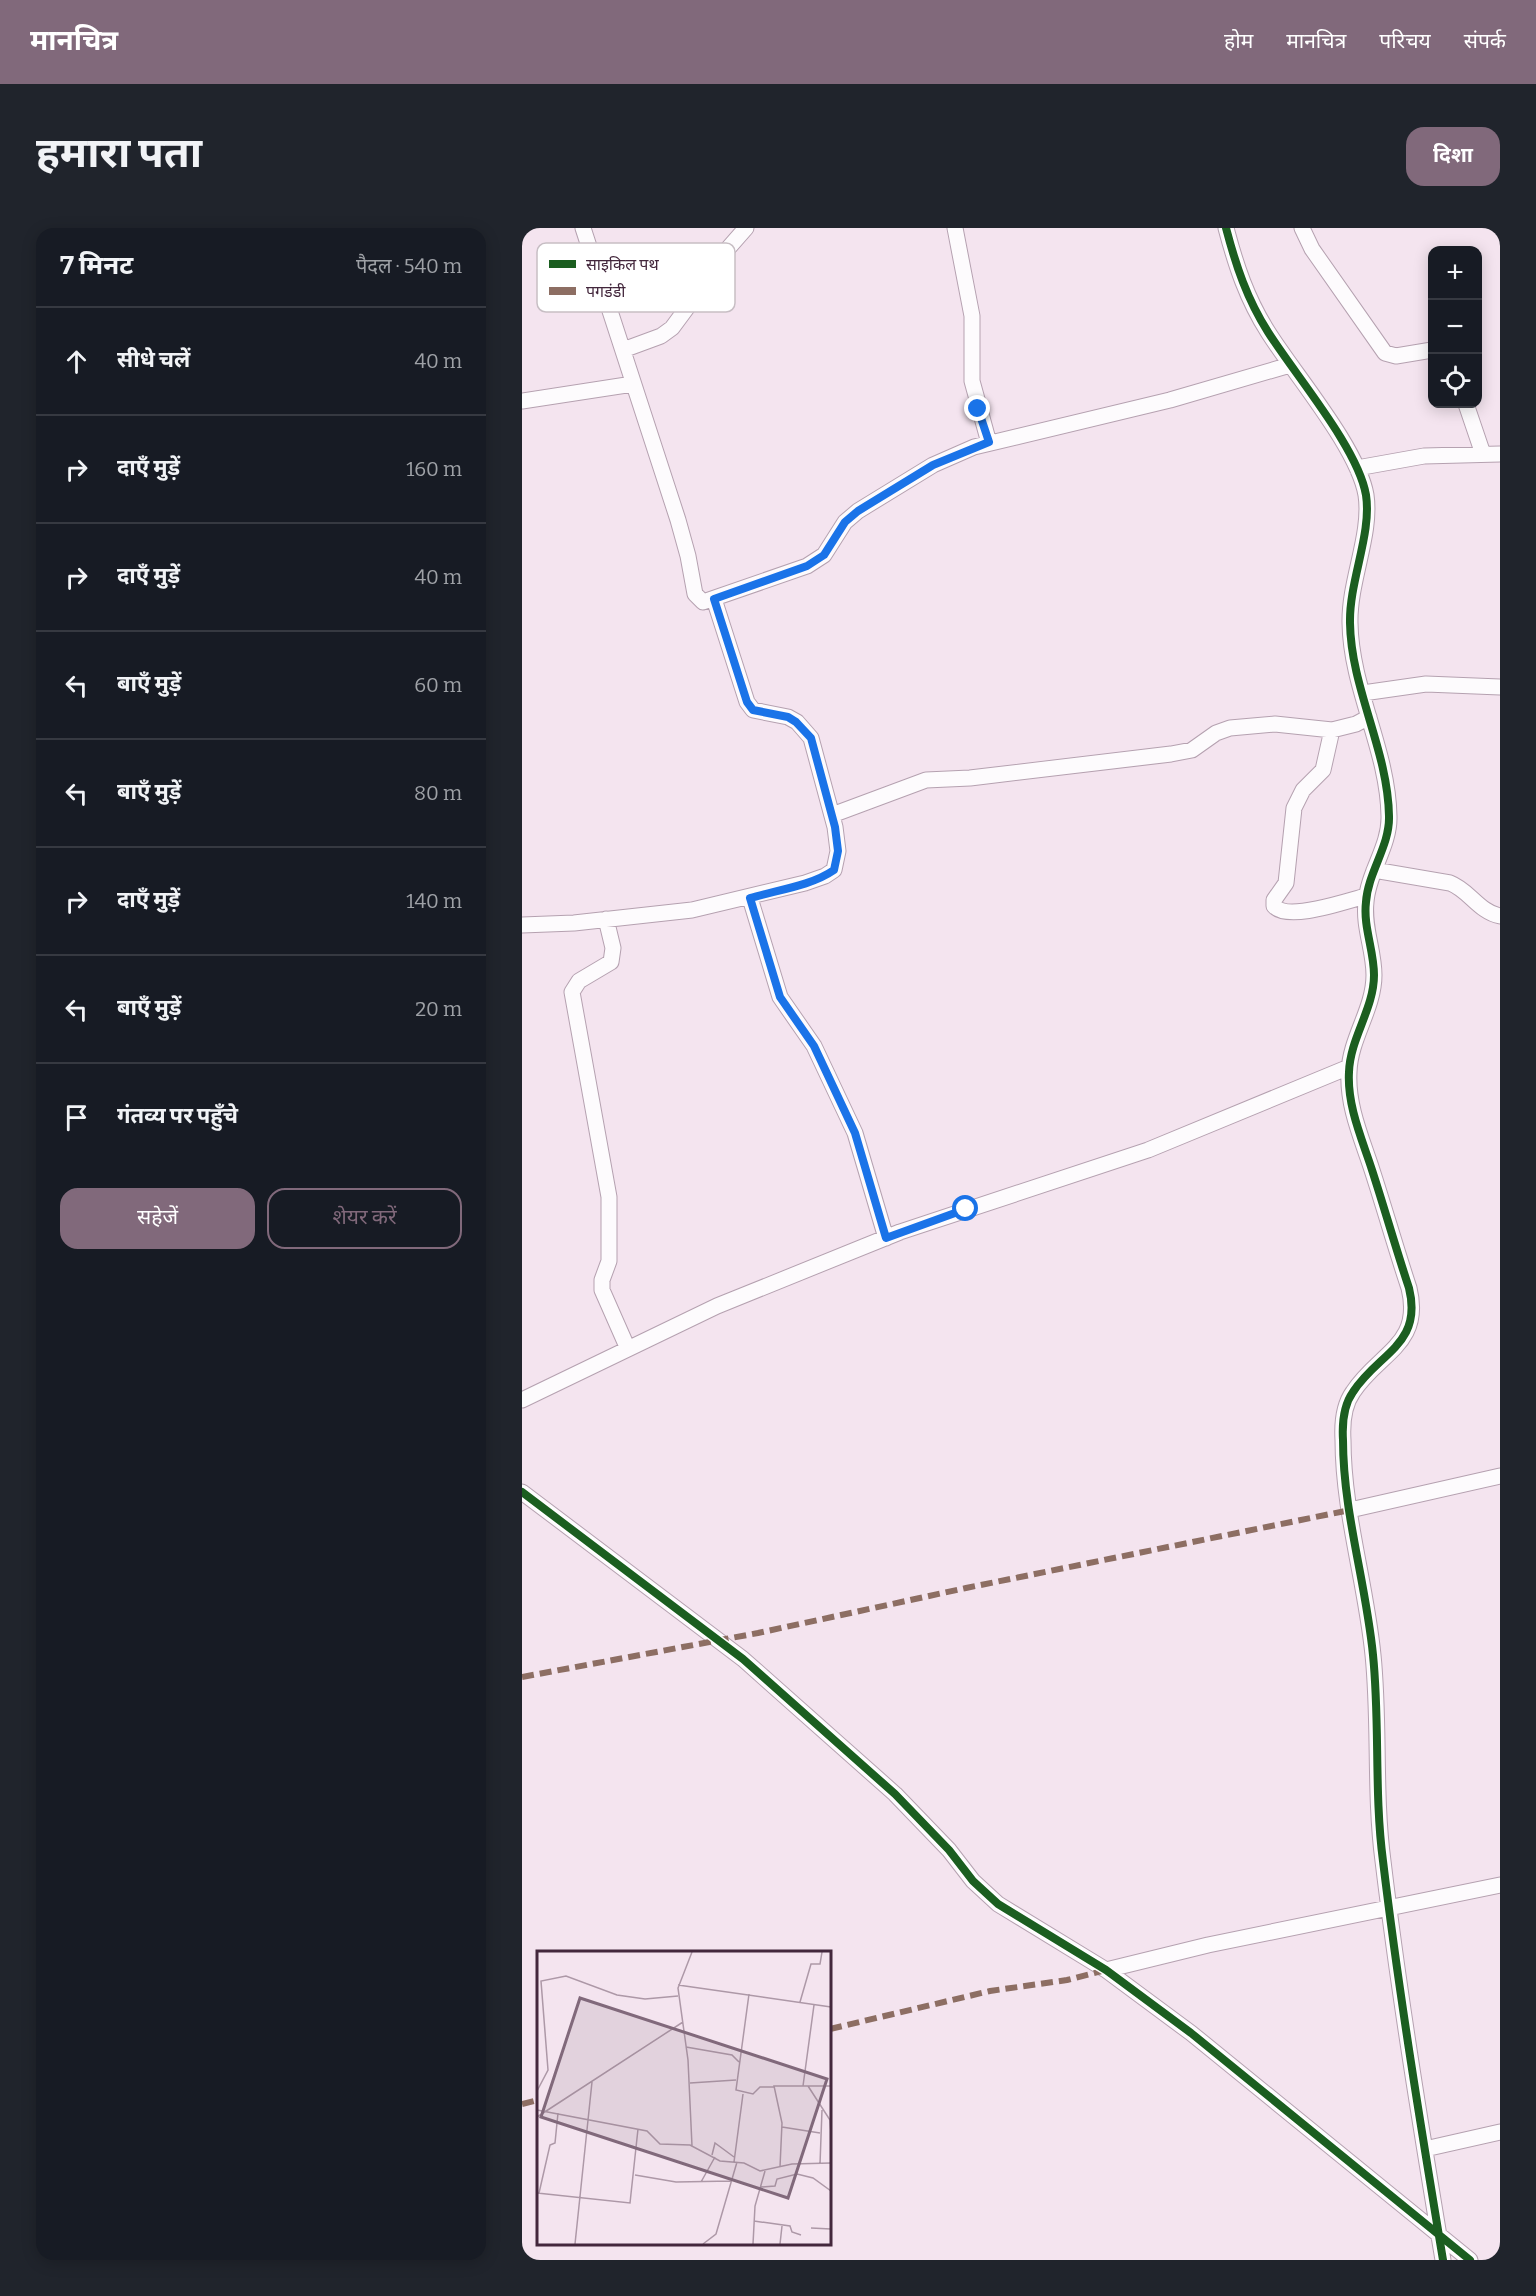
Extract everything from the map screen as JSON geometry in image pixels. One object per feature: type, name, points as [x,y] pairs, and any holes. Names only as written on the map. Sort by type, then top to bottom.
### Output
[{"type":"street","points":[[583,228],[588,243]]},
{"type":"street","points":[[733,243],[746,228]]},
{"type":"street","points":[[956,228],[972,316],[972,381],[989,442]]},
{"type":"street","points":[[1226,228],[1242,284],[1266,329],[1357,468],[1364,485],[1367,511],[1353,583],[1350,625],[1353,654],[1384,770],[1389,814],[1387,832],[1366,896],[1366,920],[1373,957],[1373,989],[1349,1067],[1350,1100],[1409,1288],[1413,1314],[1410,1326],[1398,1345],[1354,1390],[1345,1411],[1342,1440],[1350,1510],[1374,1656],[1378,1808],[1390,1908],[1443,2260]]},
{"type":"street","points":[[1302,228],[1312,249],[1385,353],[1396,356],[1428,351]]},
{"type":"street","points":[[610,312],[685,544],[695,594],[703,602],[807,566],[824,555],[845,522],[858,511],[933,465],[989,442],[1170,400],[1290,365]]},
{"type":"street","points":[[623,351],[661,336],[672,328],[684,312]]},
{"type":"street","points":[[522,401],[633,384]]},
{"type":"street","points":[[1467,408],[1483,454]]},
{"type":"street","points":[[1357,468],[1415,457],[1500,454]]},
{"type":"street","points":[[522,925],[692,910],[750,898],[805,883],[834,870],[838,851],[832,816],[811,738],[788,717],[753,710],[747,702],[714,599]]},
{"type":"street","points":[[1363,693],[1414,685],[1500,687]]},
{"type":"street","points":[[832,816],[926,780],[970,778],[1171,754],[1191,750],[1216,733],[1261,724],[1332,730],[1356,724],[1369,717]]},
{"type":"street","points":[[1332,730],[1323,770],[1303,790],[1294,808],[1286,883],[1274,900],[1274,906],[1281,912],[1296,912],[1366,896]]},
{"type":"street","points":[[1374,870],[1456,885],[1484,910],[1500,916]]},
{"type":"street","points":[[750,898],[780,997],[814,1046],[855,1133],[886,1238]]},
{"type":"street","points":[[606,919],[613,948],[611,962],[579,981],[572,992],[608,1186],[609,1261],[602,1280],[602,1290],[628,1349]]},
{"type":"street","points":[[522,1400],[717,1306],[886,1238],[1014,1192],[1157,1147],[1349,1067]]},
{"type":"street","points":[[1350,1510],[1500,1476]]},
{"type":"street","points":[[522,1492],[743,1659],[895,1794],[949,1850],[973,1881],[998,1904],[1106,1970],[1191,2033],[1470,2260]]},
{"type":"street","points":[[1106,1970],[1208,1945],[1500,1885]]},
{"type":"street","points":[[1425,2149],[1500,2132]]},
{"type":"marked path","points":[[522,1677],[758,1633],[1350,1510]]},
{"type":"marked path","points":[[831,2029],[990,1991],[1067,1980],[1106,1970]]},
{"type":"marked path","points":[[522,2104],[537,2100]]},
{"type":"cycle path","points":[[1226,228],[1238,269],[1254,307],[1268,332],[1339,434],[1361,476],[1366,495],[1366,526],[1353,591],[1350,623],[1356,672],[1383,767],[1389,816],[1386,838],[1371,880],[1365,911],[1374,966],[1373,988],[1350,1059],[1349,1085],[1356,1122],[1409,1288],[1412,1307],[1410,1323],[1404,1336],[1396,1347],[1363,1379],[1347,1403],[1343,1427],[1344,1467],[1373,1655],[1380,1835],[1389,1911],[1443,2260]]},
{"type":"cycle path","points":[[522,1492],[743,1659],[895,1794],[949,1850],[973,1881],[998,1904],[1106,1970],[1191,2033],[1470,2260]]},
{"type":"route","points":[[966,1209],[886,1238],[862,1150],[855,1133],[814,1046],[786,1009],[780,997],[767,961],[750,898],[805,883],[834,870],[838,851],[835,827],[811,738],[805,730],[788,717],[753,710],[747,702],[714,599],[807,566],[824,555],[845,522],[858,511],[933,465],[957,453],[989,442],[978,409]]}]
